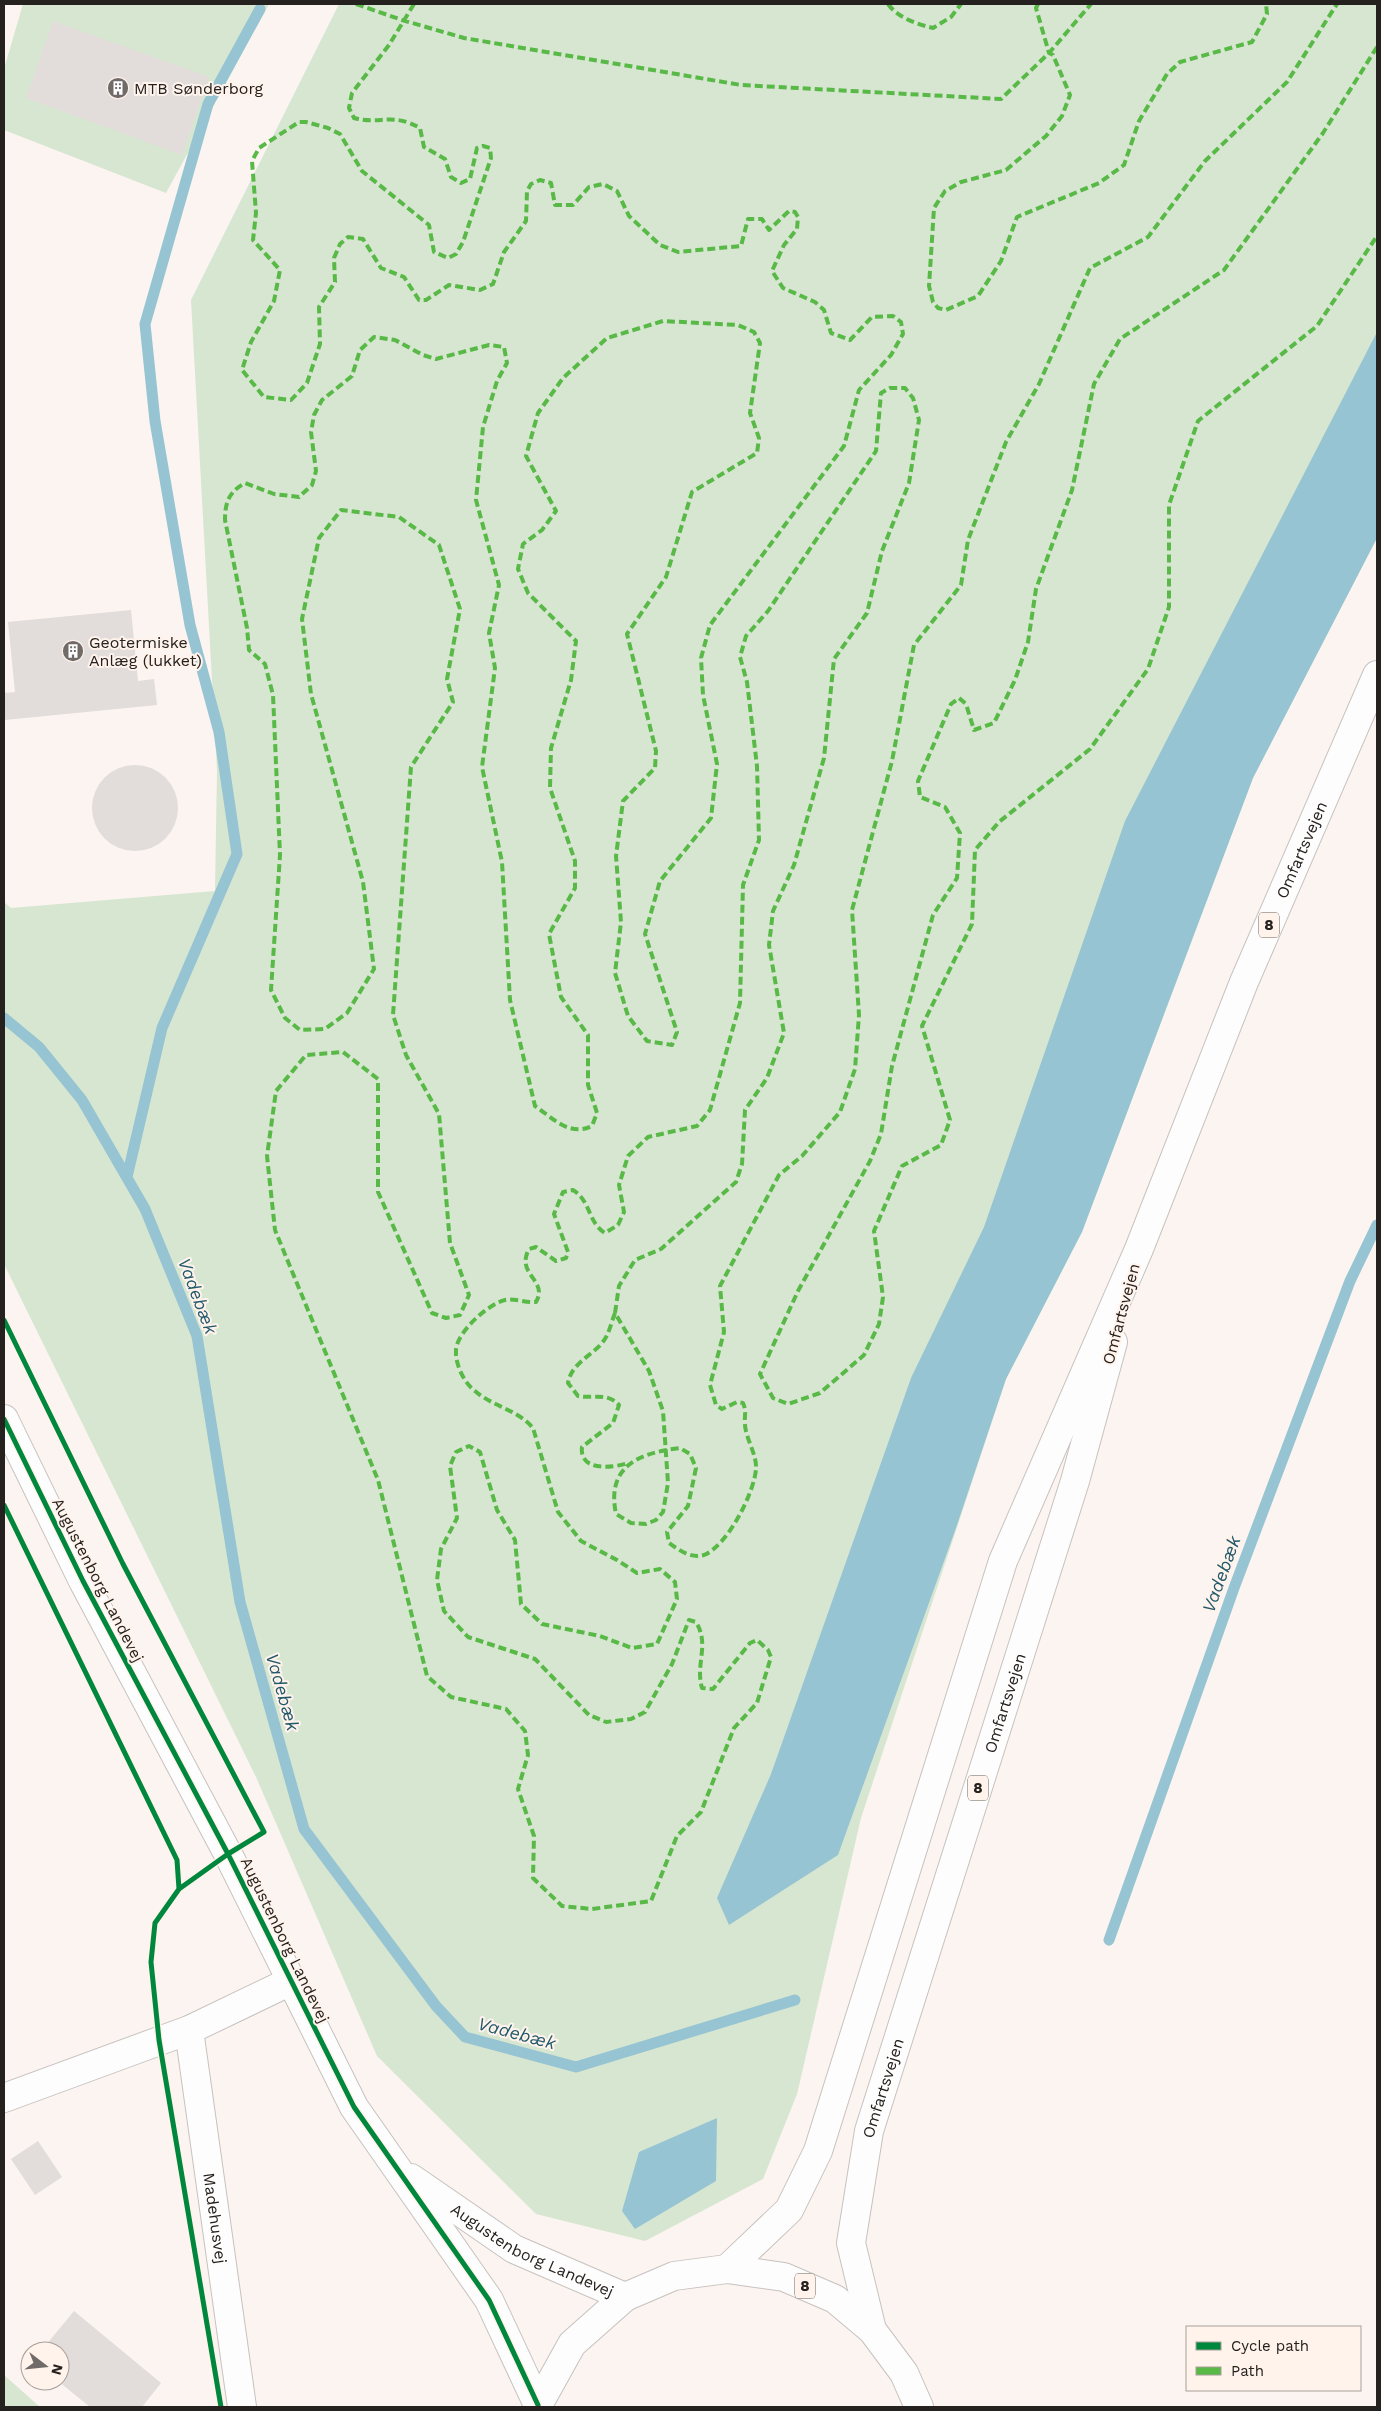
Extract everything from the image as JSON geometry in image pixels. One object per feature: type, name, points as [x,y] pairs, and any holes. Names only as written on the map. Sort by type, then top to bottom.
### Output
[{"type":"main road","name":"Omfartsvejen","points":[[727,2269],[789,2210],[818,2151],[1003,1561],[1139,1249],[1244,982],[1377,675]]},
{"type":"main road","name":"Omfartsvejen","points":[[872,2330],[851,2243],[868,2132],[1075,1481],[1139,1249]]},
{"type":"main road","name":"Augustenborg Landevej","points":[[4,1419],[83,1581],[228,1854],[354,2107],[489,2300],[538,2406]]},
{"type":"main road","points":[[4,2098],[188,2030],[291,1980]]},
{"type":"main road","name":"Madehusvej","points":[[188,2030],[242,2407]]},
{"type":"main road","name":"Augustenborg Landevej","points":[[395,2167],[514,2248],[625,2298]]},
{"type":"main road","name":"8","points":[[538,2406],[572,2344],[625,2298],[674,2276],[727,2269],[784,2276],[835,2299],[872,2330],[904,2373],[919,2407]]},
{"type":"green space","points":[[23,4],[269,4],[166,193],[4,130],[4,69]]},
{"type":"green space","points":[[339,4],[1377,4],[1377,538],[1253,778],[1082,1232],[1006,1379],[861,1818],[797,2094],[763,2179],[645,2241],[536,2214],[377,2056],[256,1777],[4,1264],[4,902],[11,908],[215,891],[217,771],[191,300]]},
{"type":"green space","points":[[4,2375],[40,2407],[4,2407]]},
{"type":"water","points":[[1377,332],[1377,538],[1253,778],[1082,1232],[1006,1379],[956,1528],[838,1855],[729,1925],[717,1898],[771,1774],[911,1378],[984,1227],[1125,821]]},
{"type":"water","points":[[717,2118],[716,2181],[635,2229],[622,2211],[639,2152]]},
{"type":"building","name":"MTB Sønderborg","points":[[53,21],[209,77],[182,155],[26,98]]},
{"type":"building","name":"Geotermiske Anlæg (lukket)","points":[[131,610],[138,681],[154,679],[157,705],[5,720],[4,693],[15,692],[8,622]]},
{"type":"building","points":[[135,765],[152,768],[166,777],[175,791],[178,808],[175,825],[166,839],[152,848],[135,851],[118,848],[104,839],[95,825],[92,808],[95,791],[104,777],[118,768]]},
{"type":"building","points":[[38,2141],[62,2177],[35,2195],[11,2159]]},
{"type":"building","points":[[74,2311],[161,2383],[142,2407],[90,2407],[70,2391],[70,2341],[49,2341]]},
{"type":"waterway","points":[[127,1177],[162,1028],[237,854],[219,732],[190,625],[155,421],[145,324],[208,104],[260,9]]},
{"type":"waterway","name":"Vadebæk","points":[[4,1018],[39,1047],[82,1100],[145,1209],[197,1336],[240,1602],[304,1829],[436,2006],[465,2037],[576,2067],[795,2000]]},
{"type":"waterway","name":"Vadebæk","points":[[1109,1940],[1234,1588],[1350,1281],[1377,1225]]},
{"type":"marked path","points":[[356,4],[464,38],[741,85],[1001,99],[1049,53],[1091,4]]},
{"type":"marked path","points":[[414,4],[389,45],[352,93],[349,108],[354,118],[402,121],[420,128],[424,147],[445,159],[451,177],[461,183],[470,179],[477,148],[483,146],[490,148],[491,158],[463,242],[456,254],[448,258],[434,252],[429,225],[362,171],[340,134],[328,128],[299,122],[259,148],[252,161],[256,213],[253,240],[280,270],[274,301],[251,342],[242,370],[264,397],[291,400],[307,383],[320,344],[319,307],[335,282],[334,258],[340,244],[348,237],[363,239],[381,268],[404,277],[419,300],[426,300],[449,285],[480,290],[493,284],[504,252],[526,221],[527,191],[531,184],[540,180],[551,183],[555,205],[573,205],[589,187],[603,184],[617,191],[629,216],[660,245],[678,252],[741,246],[748,219],[762,219],[769,230],[789,211],[795,212],[798,217],[797,229],[784,245],[772,271],[783,288],[815,302],[824,310],[831,333],[850,340],[872,317],[893,316],[901,322],[903,334],[891,355],[859,390],[844,446],[710,625],[701,658],[703,695],[717,764],[711,818],[660,881],[645,934],[677,1032],[672,1045],[647,1041],[628,1016],[615,973],[621,922],[616,856],[623,801],[655,768],[656,751],[627,634],[666,577],[692,492],[757,453],[759,438],[750,413],[760,343],[754,332],[738,325],[663,321],[607,338],[563,378],[538,413],[526,456],[556,511],[542,530],[523,544],[518,569],[528,593],[576,641],[571,680],[551,748],[550,788],[575,861],[575,888],[549,934],[561,997],[588,1035],[588,1085],[597,1113],[592,1126],[584,1129],[569,1128],[562,1125],[535,1106],[510,1000],[502,862],[482,767],[495,668],[489,633],[499,585],[476,500],[483,427],[497,381],[507,363],[504,347],[489,345],[436,359],[423,355],[395,340],[374,337],[360,350],[352,376],[322,400],[314,415],[311,432],[316,471],[312,485],[299,497],[274,494],[245,483],[235,490],[229,498],[226,508],[225,520],[247,628],[249,650],[265,664],[273,695],[280,855],[271,990],[285,1018],[300,1030],[325,1029],[347,1013],[374,969],[363,882],[311,694],[302,619],[319,538],[341,510],[399,517],[439,545],[460,609],[447,679],[453,702],[411,767],[393,1015],[406,1055],[439,1114],[450,1243],[469,1295],[460,1315],[446,1318],[432,1313],[378,1192],[378,1079],[343,1052],[306,1055],[276,1091],[267,1156],[275,1230],[378,1480],[427,1676],[451,1697],[506,1709],[525,1731],[528,1755],[518,1789],[534,1836],[533,1878],[562,1906],[592,1909],[651,1901],[677,1836],[701,1812],[734,1728],[757,1703],[771,1657],[768,1650],[757,1640],[750,1643],[713,1689],[702,1688],[700,1679],[702,1639],[696,1622],[689,1620],[672,1664],[645,1712],[631,1719],[606,1722],[589,1715],[535,1659],[468,1637],[444,1611],[437,1580],[441,1549],[457,1518],[450,1466],[456,1452],[469,1446],[480,1452],[497,1510],[515,1540],[521,1604],[542,1624],[600,1636],[632,1648],[657,1644],[677,1599],[675,1582],[660,1569],[637,1573],[581,1541],[558,1512],[533,1428],[513,1412],[489,1401],[471,1388],[459,1367],[456,1355],[458,1343],[467,1327],[490,1307],[505,1300],[536,1302],[539,1294],[538,1288],[528,1271],[526,1258],[529,1249],[536,1247],[556,1261],[566,1258],[568,1252],[554,1214],[563,1192],[573,1190],[579,1195],[587,1206],[595,1224],[605,1233],[618,1225],[624,1212],[619,1185],[628,1156],[648,1137],[697,1126],[710,1110],[740,1003],[743,885],[759,840],[757,766],[747,682],[740,657],[746,636],[768,611],[876,451],[881,393],[890,388],[905,388],[913,398],[919,420],[909,483],[882,551],[867,613],[834,659],[824,758],[794,865],[773,911],[769,945],[784,1033],[767,1078],[745,1110],[742,1164],[736,1182],[661,1249],[635,1260],[619,1286],[615,1313],[649,1371],[663,1411],[668,1483],[663,1512],[656,1520],[646,1524],[631,1523],[616,1514],[614,1498],[616,1484],[621,1473],[639,1458],[665,1450],[680,1448],[690,1454],[696,1468],[688,1506],[667,1532],[669,1543],[690,1555],[704,1555],[713,1550],[722,1541],[738,1518],[750,1492],[756,1464],[746,1430],[743,1403],[737,1402],[722,1409],[716,1405],[710,1385],[724,1332],[720,1286],[779,1175],[802,1156],[840,1112],[855,1069],[859,1015],[852,910],[892,761],[914,645],[961,585],[968,540],[1006,442],[1039,384],[1090,268],[1148,237],[1205,161],[1287,82],[1337,4]]},
{"type":"marked path","points":[[888,4],[902,17],[933,28],[951,17],[961,4]]},
{"type":"marked path","points":[[1038,4],[1036,8],[1049,53],[1053,55],[1070,95],[1062,116],[1046,136],[1006,170],[961,182],[945,191],[934,208],[929,286],[933,302],[938,308],[946,310],[978,296],[1001,261],[1017,217],[1099,183],[1124,165],[1139,121],[1167,74],[1180,62],[1252,42],[1267,14],[1266,4]]},
{"type":"marked path","points":[[1377,47],[1323,133],[1224,270],[1120,339],[1094,384],[1072,490],[1036,589],[1028,642],[1015,680],[994,723],[974,730],[966,704],[959,698],[951,704],[918,781],[920,797],[945,807],[960,833],[957,878],[933,915],[892,1066],[881,1134],[870,1161],[798,1291],[760,1374],[773,1398],[788,1404],[820,1393],[864,1355],[879,1324],[883,1297],[874,1231],[902,1166],[941,1145],[950,1120],[922,1026],[972,924],[975,850],[999,822],[1090,749],[1148,669],[1169,607],[1169,505],[1198,421],[1317,326],[1377,236]]},
{"type":"marked path","points":[[615,1313],[604,1340],[598,1348],[577,1365],[568,1383],[578,1396],[605,1397],[619,1405],[613,1423],[582,1447],[582,1455],[586,1461],[606,1467],[628,1463]]},
{"type":"cycle path","points":[[4,1320],[123,1564],[264,1832],[228,1854],[179,1889],[155,1923],[151,1962],[159,2040],[221,2407]]},
{"type":"cycle path","points":[[4,1419],[83,1581],[228,1854],[354,2107],[489,2300],[538,2405]]},
{"type":"cycle path","points":[[4,1505],[177,1860],[179,1889]]},
{"type":"place","name":"MTB Sønderborg","points":[[118,88]]},
{"type":"place","name":"Geotermiske Anlæg (lukket)","points":[[73,651]]}]
